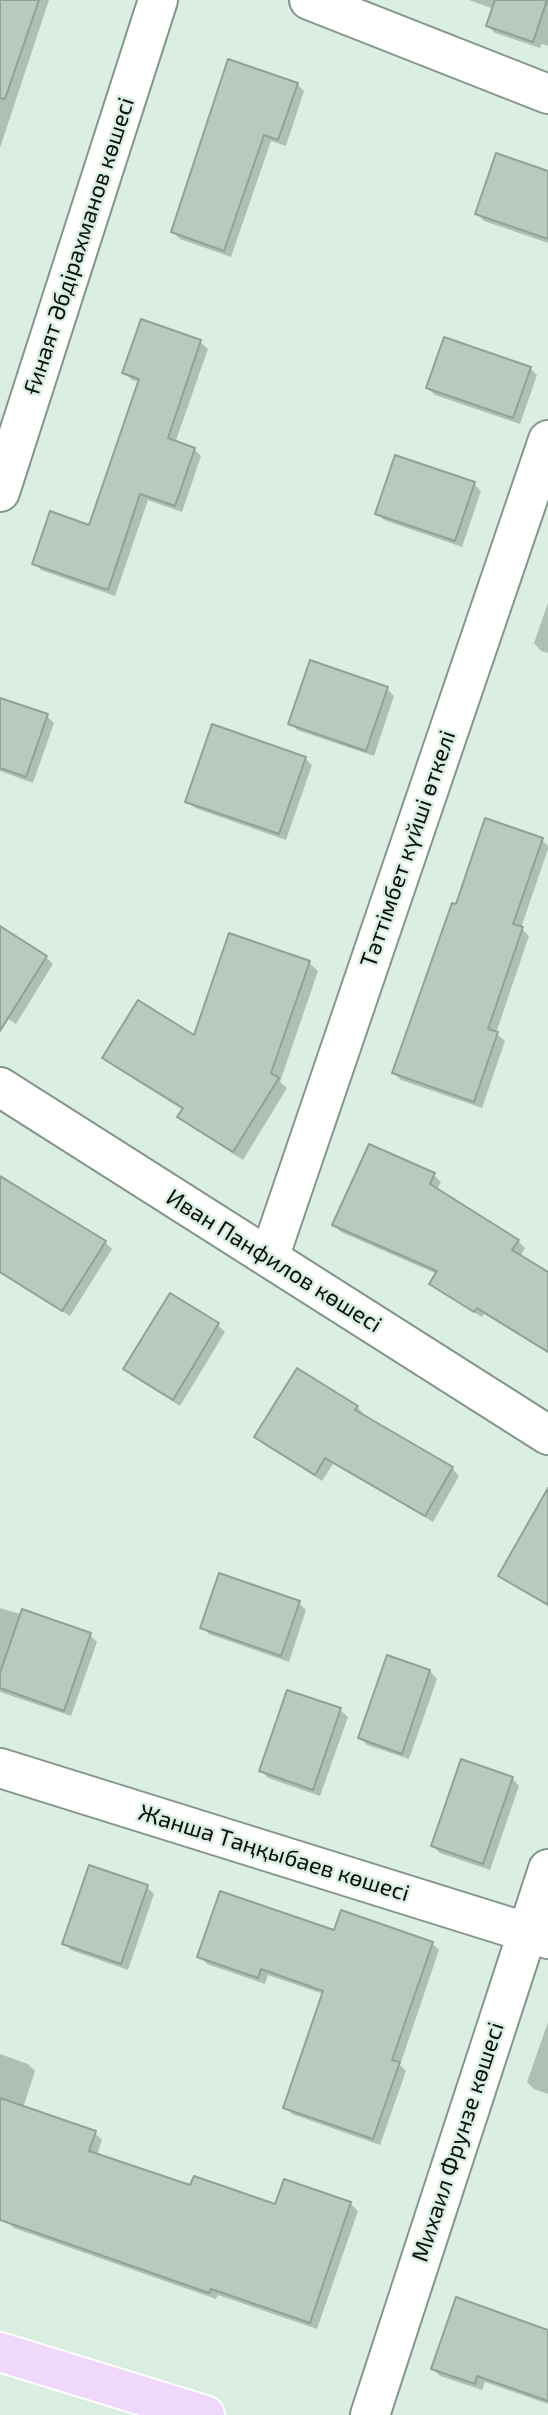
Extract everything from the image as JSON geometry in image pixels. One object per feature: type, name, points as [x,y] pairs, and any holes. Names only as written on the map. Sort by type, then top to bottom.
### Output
[{"type":"main road","points":[[0,2352],[205,2415]]},
{"type":"street","name":"Ғинаят Әбдірахманов көшесі","points":[[0,492],[158,0]]},
{"type":"street","points":[[309,0],[548,94]]},
{"type":"street","name":"Тәттімбет күйші өткелі","points":[[269,1258],[548,440]]},
{"type":"street","name":"Иван Панфилов көшесі","points":[[0,1087],[548,1435]]},
{"type":"street","name":"Жанша Таңқыбаев көшесі","points":[[0,1768],[537,1935]]},
{"type":"street","name":"Михаил Фрунзе көшесі","points":[[370,2415],[537,1935],[548,1869]]},
{"type":"building","points":[[0,0],[39,0],[5,99],[0,98]]},
{"type":"building","points":[[495,0],[547,0],[533,42],[486,26]]},
{"type":"building","points":[[228,59],[298,83],[278,140],[264,135],[224,251],[171,232]]},
{"type":"building","points":[[496,153],[548,171],[548,239],[475,214]]},
{"type":"building","points":[[141,319],[201,340],[168,438],[195,448],[175,506],[140,494],[108,590],[32,564],[50,511],[89,525],[139,379],[122,373]]},
{"type":"building","points":[[444,337],[531,367],[513,418],[426,388]]},
{"type":"building","points":[[395,455],[475,482],[455,541],[375,514]]},
{"type":"building","points":[[310,660],[388,687],[366,751],[288,724]]},
{"type":"building","points":[[0,698],[48,714],[26,777],[0,768]]},
{"type":"building","points":[[212,724],[306,757],[279,834],[185,802]]},
{"type":"building","points":[[485,818],[543,838],[513,924],[523,927],[488,1029],[498,1032],[474,1102],[392,1073],[452,903],[456,904]]},
{"type":"building","points":[[0,926],[47,956],[0,1031]]},
{"type":"building","points":[[229,933],[310,961],[271,1073],[279,1078],[233,1152],[177,1117],[183,1108],[102,1058],[138,1000],[194,1035]]},
{"type":"building","points":[[369,1144],[435,1173],[430,1184],[519,1240],[512,1250],[548,1272],[548,1352],[477,1308],[474,1312],[429,1284],[437,1271],[332,1225]]},
{"type":"building","points":[[0,1176],[106,1241],[62,1311],[0,1272]]},
{"type":"building","points":[[170,1293],[219,1323],[173,1400],[123,1369]]},
{"type":"building","points":[[297,1368],[358,1406],[355,1410],[453,1467],[425,1516],[325,1458],[315,1475],[254,1437]]},
{"type":"building","points":[[548,1488],[548,1605],[498,1576]]},
{"type":"building","points":[[219,1573],[300,1601],[281,1656],[200,1628]]},
{"type":"building","points":[[22,1609],[91,1633],[64,1711],[0,1688],[0,1673]]},
{"type":"building","points":[[387,1655],[430,1670],[402,1754],[358,1738]]},
{"type":"building","points":[[287,1690],[341,1708],[313,1790],[259,1771]]},
{"type":"building","points":[[461,1759],[513,1777],[483,1864],[431,1846]]},
{"type":"building","points":[[89,1865],[148,1885],[121,1964],[62,1944]]},
{"type":"building","points":[[220,1891],[334,1930],[341,1910],[433,1942],[392,2060],[400,2062],[373,2139],[283,2108],[323,1991],[261,1969],[258,1978],[197,1957]]},
{"type":"building","points":[[0,2098],[96,2131],[89,2151],[190,2185],[194,2176],[275,2204],[284,2179],[351,2202],[310,2323],[211,2289],[209,2293],[0,2220]]},
{"type":"building","points":[[456,2297],[548,2330],[548,2401],[477,2376],[475,2384],[431,2369]]}]
